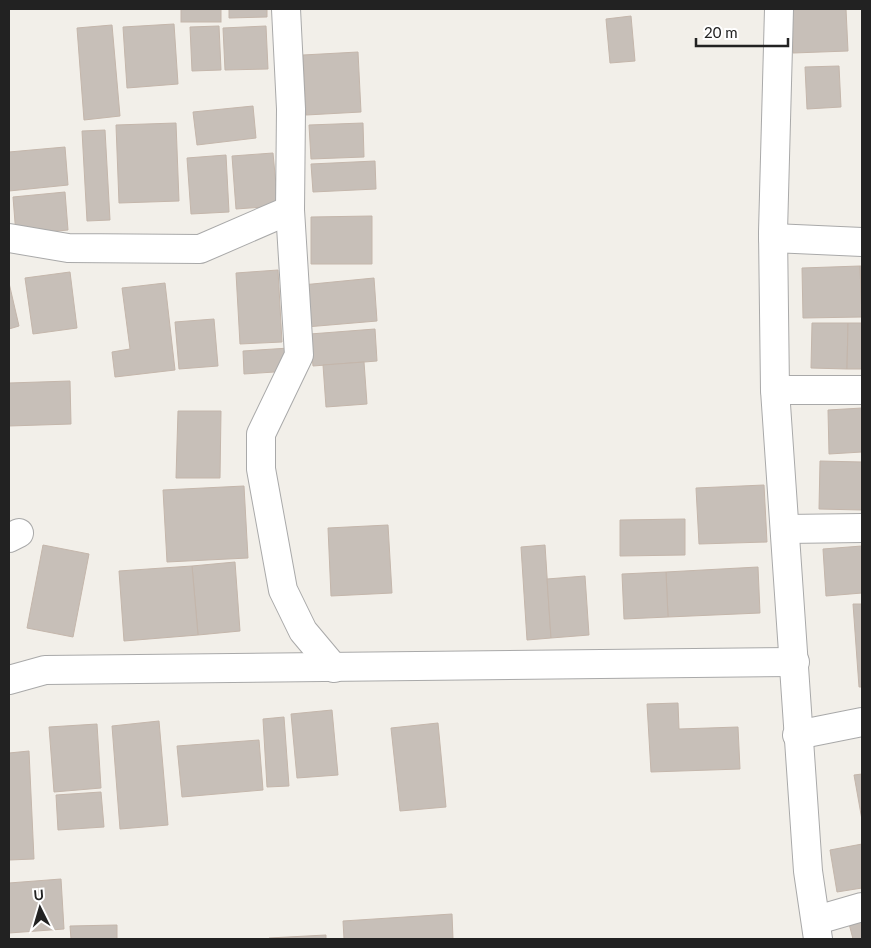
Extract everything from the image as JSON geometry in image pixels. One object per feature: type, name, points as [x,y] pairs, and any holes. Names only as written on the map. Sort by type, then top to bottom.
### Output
[{"type":"street","points":[[286,9],[292,109],[290,210],[299,355],[261,434],[261,470],[283,590],[303,631],[334,668]]},
{"type":"street","points":[[779,9],[774,238],[775,390],[795,662],[797,735],[808,871],[818,930],[862,907]]},
{"type":"street","points":[[9,238],[68,248],[200,249],[290,210]]},
{"type":"street","points":[[774,238],[862,242]]},
{"type":"street","points":[[775,390],[862,390]]},
{"type":"street","points":[[785,529],[862,528]]},
{"type":"street","points":[[9,680],[45,670],[795,662]]},
{"type":"street","points":[[797,735],[862,722]]},
{"type":"building","points":[[181,9],[221,9],[221,22],[181,22]]},
{"type":"building","points":[[229,9],[267,9],[267,17],[229,18]]},
{"type":"building","points":[[792,9],[846,9],[848,51],[793,53]]},
{"type":"building","points":[[631,16],[635,61],[610,63],[606,19]]},
{"type":"building","points":[[174,24],[178,84],[127,88],[123,27]]},
{"type":"building","points":[[112,25],[120,116],[84,120],[77,28]]},
{"type":"building","points":[[219,26],[221,70],[192,71],[190,27]]},
{"type":"building","points":[[266,26],[268,69],[225,70],[223,28]]},
{"type":"building","points":[[358,52],[361,112],[306,115],[303,55]]},
{"type":"building","points":[[839,66],[841,107],[807,109],[805,67]]},
{"type":"building","points":[[253,106],[256,138],[197,145],[193,112]]},
{"type":"building","points":[[176,123],[179,201],[119,203],[116,125]]},
{"type":"building","points":[[363,123],[364,157],[311,159],[309,125]]},
{"type":"building","points":[[105,130],[110,220],[87,221],[82,131]]},
{"type":"building","points":[[65,147],[68,185],[9,191],[9,152]]},
{"type":"building","points":[[273,153],[278,206],[236,209],[232,156]]},
{"type":"building","points":[[226,155],[229,212],[191,214],[187,158]]},
{"type":"building","points":[[375,161],[376,189],[313,192],[311,164]]},
{"type":"building","points":[[65,192],[68,230],[16,235],[13,197]]},
{"type":"building","points":[[372,216],[372,264],[311,264],[311,217]]},
{"type":"building","points":[[860,266],[862,317],[803,318],[802,268]]},
{"type":"building","points":[[860,266],[862,266],[862,317]]},
{"type":"building","points":[[278,270],[282,342],[240,344],[236,273]]},
{"type":"building","points":[[70,272],[77,328],[33,334],[25,278]]},
{"type":"building","points":[[374,278],[377,321],[306,327],[302,285]]},
{"type":"building","points":[[9,283],[19,326],[9,329]]},
{"type":"building","points":[[165,283],[175,370],[115,377],[112,352],[130,349],[122,288]]},
{"type":"building","points":[[214,319],[218,366],[179,369],[175,322]]},
{"type":"building","points":[[812,323],[848,323],[847,369],[811,368]]},
{"type":"building","points":[[848,323],[862,323],[862,369],[847,369]]},
{"type":"building","points":[[375,329],[377,361],[313,366],[310,334]]},
{"type":"building","points":[[289,348],[290,371],[244,374],[243,351]]},
{"type":"building","points":[[364,362],[367,404],[326,407],[323,365]]},
{"type":"building","points":[[70,381],[71,424],[9,426],[9,383]]},
{"type":"building","points":[[862,408],[862,452],[829,454],[828,410]]},
{"type":"building","points":[[178,411],[221,411],[220,478],[176,478]]},
{"type":"building","points":[[820,461],[862,462],[862,510],[819,509]]},
{"type":"building","points":[[764,485],[767,542],[699,544],[696,488]]},
{"type":"building","points":[[244,486],[248,558],[167,562],[163,490]]},
{"type":"building","points":[[685,519],[685,555],[620,556],[620,520]]},
{"type":"building","points":[[388,525],[392,593],[331,596],[328,528]]},
{"type":"building","points":[[43,545],[89,554],[73,637],[27,628]]},
{"type":"building","points":[[545,545],[551,638],[527,640],[521,547]]},
{"type":"building","points":[[862,546],[862,593],[826,596],[823,549]]},
{"type":"building","points":[[235,562],[240,631],[198,635],[192,566]]},
{"type":"building","points":[[192,566],[198,635],[124,641],[119,571]]},
{"type":"building","points":[[758,567],[760,613],[668,617],[666,572]]},
{"type":"building","points":[[666,572],[668,617],[624,619],[622,574]]},
{"type":"building","points":[[585,576],[589,635],[551,638],[547,579]]},
{"type":"building","points":[[853,604],[862,604],[862,687],[859,687]]},
{"type":"building","points":[[678,703],[679,729],[738,727],[740,769],[651,772],[647,704]]},
{"type":"building","points":[[332,710],[338,775],[297,778],[291,714]]},
{"type":"building","points":[[284,717],[289,786],[267,787],[263,719]]},
{"type":"building","points":[[159,721],[168,825],[120,829],[112,726]]},
{"type":"building","points":[[438,723],[446,807],[400,811],[391,728]]},
{"type":"building","points":[[97,724],[101,788],[54,792],[49,727]]},
{"type":"building","points":[[259,740],[263,790],[182,797],[177,746]]},
{"type":"building","points":[[29,751],[34,859],[9,860],[9,753]]},
{"type":"building","points":[[862,774],[862,820],[854,775]]},
{"type":"building","points":[[101,792],[104,827],[58,830],[56,795]]},
{"type":"building","points":[[862,844],[862,888],[837,892],[830,850]]},
{"type":"building","points":[[61,879],[64,929],[9,933],[9,883]]},
{"type":"building","points":[[862,912],[862,939],[853,939],[847,916]]},
{"type":"building","points":[[452,914],[453,939],[344,939],[343,921]]},
{"type":"building","points":[[117,925],[117,939],[71,939],[70,926]]},
{"type":"building","points":[[326,935],[326,939],[269,939],[269,938]]}]
